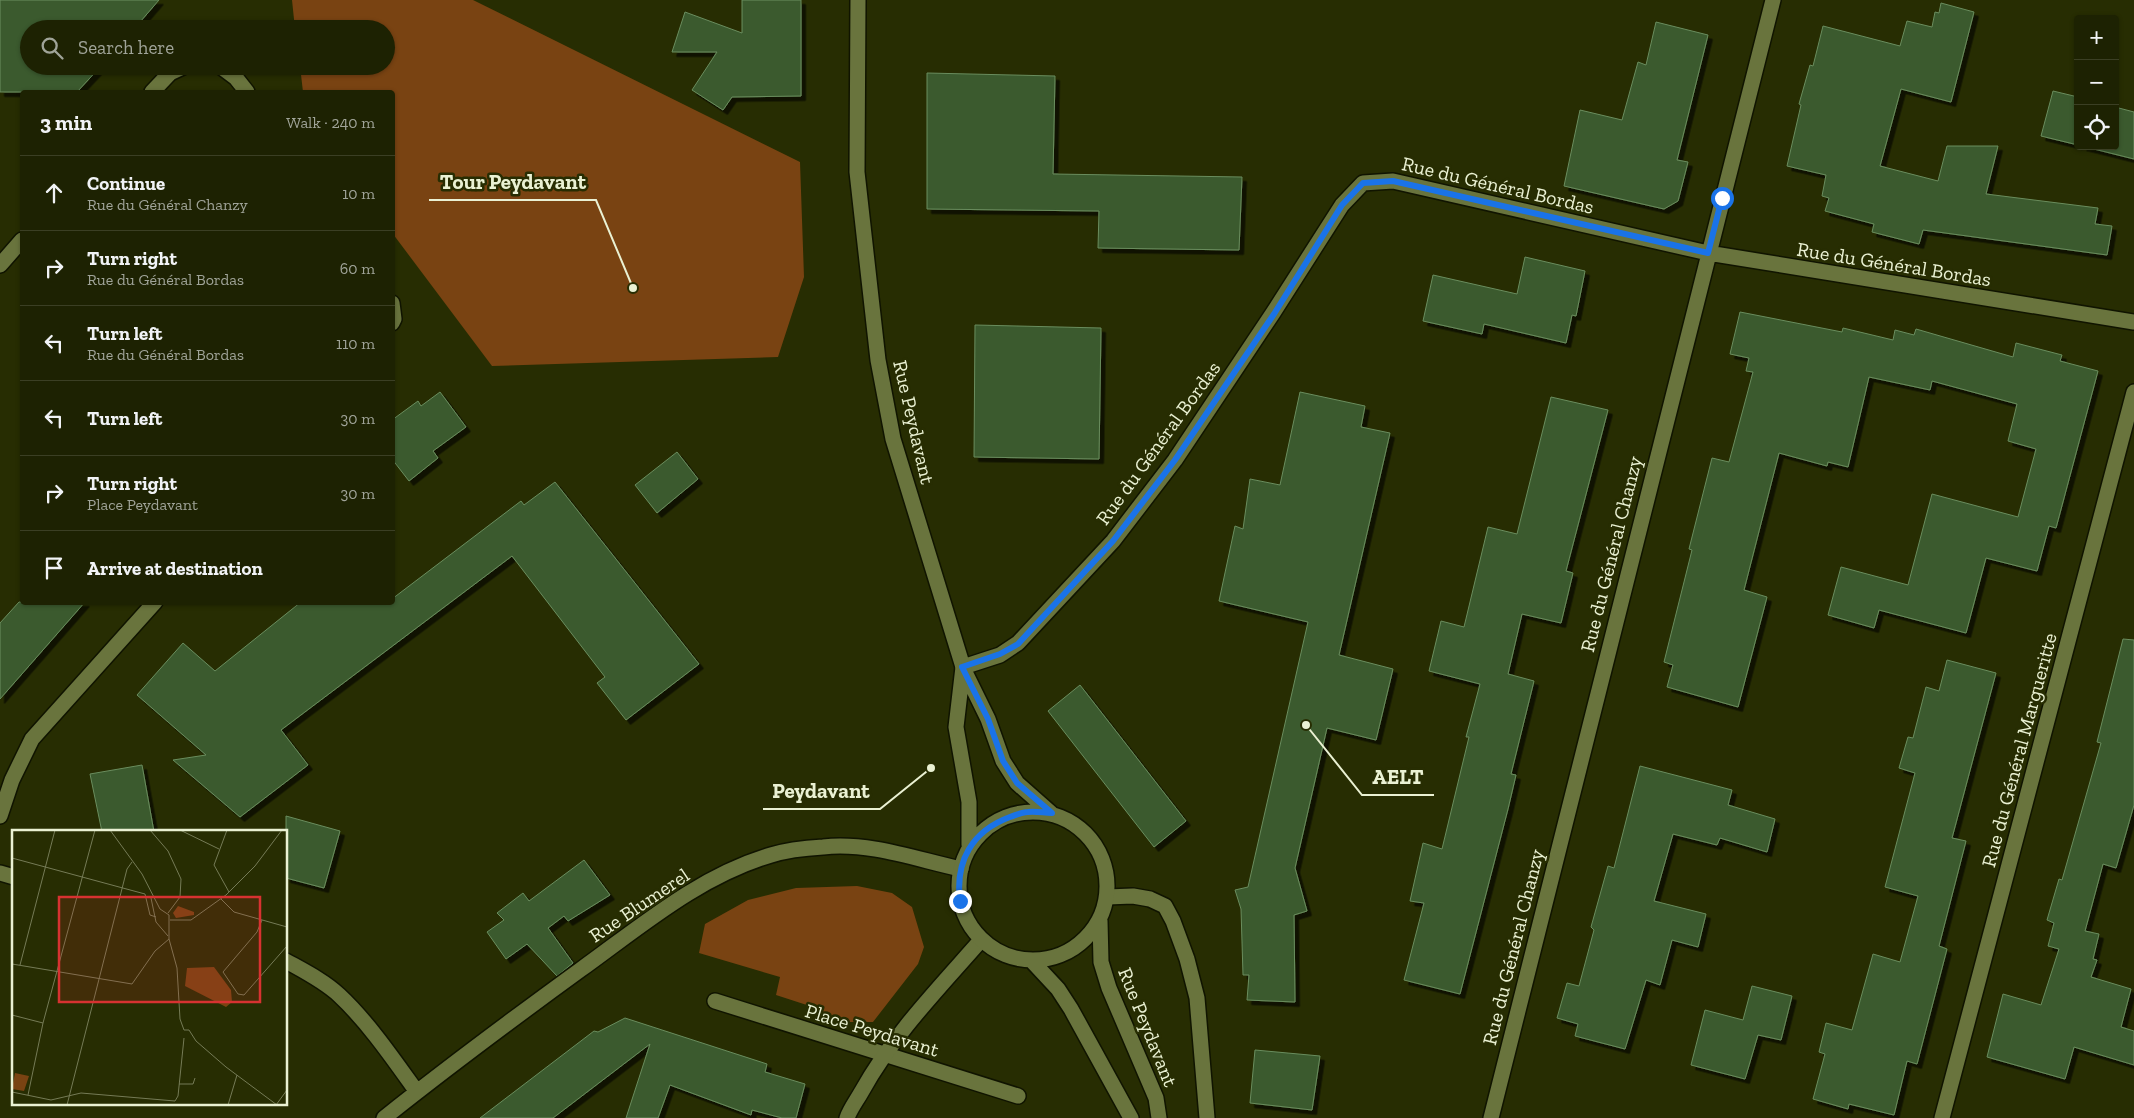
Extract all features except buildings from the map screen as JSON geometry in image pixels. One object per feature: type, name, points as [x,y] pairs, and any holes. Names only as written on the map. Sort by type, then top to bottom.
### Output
[{"type":"street","name":"Rue Peydavant","points":[[858,0],[857,172],[878,360],[894,439],[962,667],[956,728],[970,802],[970,845]]},
{"type":"street","name":"Rue du Général Chanzy","points":[[1491,1118],[1772,0]]},
{"type":"street","points":[[154,90],[168,75]]},
{"type":"street","points":[[232,75],[245,90]]},
{"type":"street","name":"Rue du Général Bordas","points":[[962,667],[1000,654],[1018,644],[1113,541],[1175,460],[1274,314],[1342,205],[1363,183],[1393,181],[1708,253],[2134,322]]},
{"type":"street","points":[[0,265],[20,242]]},
{"type":"street","name":"Rue du Général Margueritte","points":[[1942,1118],[2134,392]]},
{"type":"street","points":[[0,816],[12,780],[32,739],[151,605]]},
{"type":"street","points":[[962,667],[988,719],[1003,761],[1017,783],[1052,813],[1074,823],[1093,840],[1101,852],[1107,873],[1107,897],[1100,921],[1084,941],[1063,955],[1031,960],[1014,958],[1005,955],[981,940],[967,921],[960,901],[958,886],[961,869],[970,845],[986,829],[1026,811],[1052,813]]},
{"type":"street","name":"Rue Blumerel","points":[[384,1118],[486,1038],[676,901],[728,871],[772,854],[824,847],[848,846],[880,849],[961,869]]},
{"type":"street","points":[[1107,897],[1133,896],[1150,899],[1165,906],[1173,921],[1187,959],[1197,998],[1207,1118]]},
{"type":"street","name":"Rue Peydavant","points":[[1100,921],[1101,962],[1109,988],[1156,1098],[1159,1118]]},
{"type":"street","points":[[847,1118],[872,1073],[885,1055],[943,982],[981,940]]},
{"type":"street","points":[[1031,960],[1058,989],[1071,1009],[1131,1118]]},
{"type":"street","points":[[288,963],[307,973],[338,995],[388,1052],[417,1092]]},
{"type":"street","name":"Place Peydavant","points":[[715,1001],[1018,1096]]},
{"type":"shaded area","points":[[292,0],[473,0],[800,162],[804,277],[778,357],[492,366],[395,237],[395,90],[303,90],[301,75],[395,75],[395,20],[294,20]]},
{"type":"shaded area","points":[[857,886],[892,893],[912,907],[924,947],[918,964],[873,1022],[840,1022],[816,1008],[776,995],[780,977],[699,953],[705,924],[748,900],[796,888]]},
{"type":"place","name":"Tour Peydavant","points":[[633,288]]},
{"type":"place","name":"AELT","points":[[1306,725]]},
{"type":"place","name":"Peydavant","points":[[931,768]]},
{"type":"route","points":[[960,901],[958,886],[961,869],[970,845],[986,829],[1026,811],[1052,813],[1017,783],[1003,761],[988,719],[962,667],[1000,654],[1018,644],[1113,541],[1175,460],[1274,314],[1342,205],[1363,183],[1393,181],[1708,253],[1722,198]]}]
